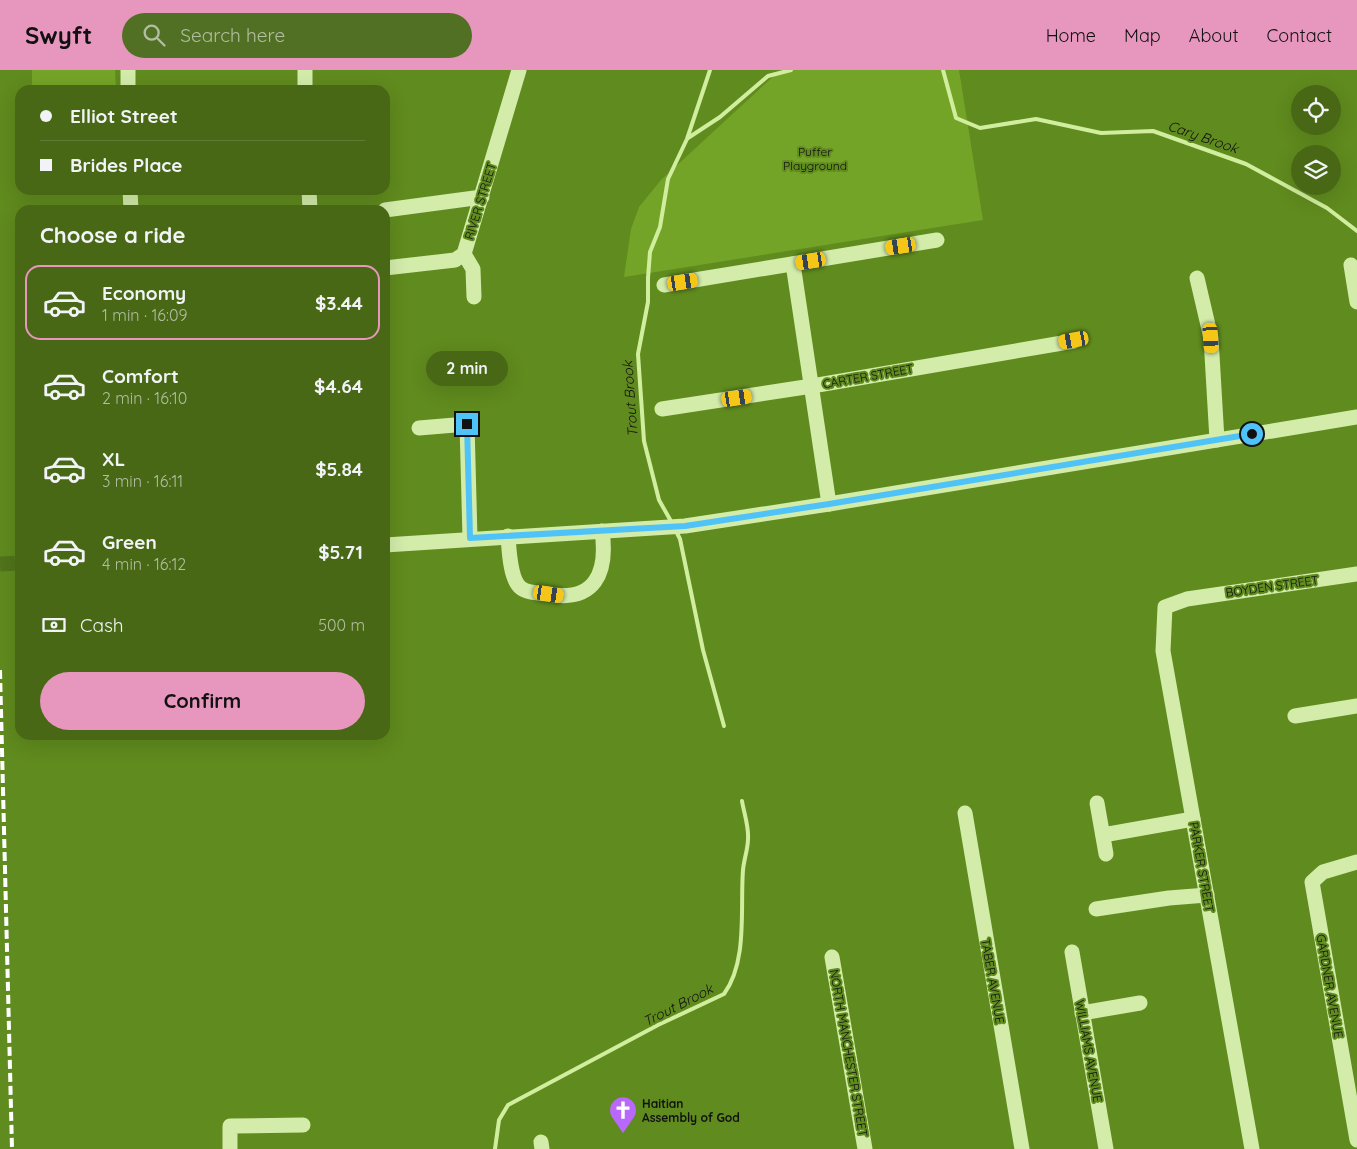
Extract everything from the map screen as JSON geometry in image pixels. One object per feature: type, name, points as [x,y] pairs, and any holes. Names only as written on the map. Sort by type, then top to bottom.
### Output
[{"type":"street","points":[[128,70],[128,85]]},
{"type":"street","points":[[305,70],[305,85]]},
{"type":"street","name":"RIVER STREET","points":[[390,267],[456,260],[464,254],[519,70]]},
{"type":"street","points":[[390,209],[482,197]]},
{"type":"street","points":[[664,285],[937,240]]},
{"type":"street","points":[[464,254],[473,269],[474,297]]},
{"type":"street","points":[[793,264],[829,504]]},
{"type":"street","points":[[1350,264],[1357,302]]},
{"type":"street","points":[[1197,278],[1211,338],[1217,440]]},
{"type":"street","name":"CARTER STREET","points":[[662,409],[812,386],[1074,340]]},
{"type":"street","points":[[390,545],[470,538],[685,526],[1357,417]]},
{"type":"street","points":[[419,428],[467,424],[470,538]]},
{"type":"street","points":[[508,536],[511,565],[515,580],[520,588],[529,592],[564,597],[576,595],[596,580],[602,569],[604,558],[602,531]]},
{"type":"street","name":"BOYDEN STREET","points":[[1187,599],[1357,574]]},
{"type":"street","name":"PARKER STREET","points":[[1187,599],[1165,607],[1163,651],[1252,1149]]},
{"type":"street","points":[[1295,716],[1357,706]]},
{"type":"street","points":[[1097,804],[1106,854]]},
{"type":"street","name":"TABER AVENUE","points":[[965,813],[1022,1149]]},
{"type":"street","points":[[1103,835],[1193,819]]},
{"type":"street","name":"GARDNER AVENUE","points":[[1357,862],[1323,872],[1312,882],[1357,1140]]},
{"type":"street","points":[[1096,909],[1169,898],[1207,895]]},
{"type":"street","name":"WILLIAMS AVENUE","points":[[1072,952],[1106,1149]]},
{"type":"street","name":"NORTH MANCHESTER STREET","points":[[832,957],[864,1149]]},
{"type":"street","points":[[1082,1013],[1140,1003]]},
{"type":"street","points":[[230,1149],[230,1126],[303,1125]]},
{"type":"green space","points":[[32,70],[115,70],[116,85],[32,85]]},
{"type":"green space","name":"Puffer Playground","points":[[790,70],[959,70],[983,220],[624,277],[631,229],[639,207],[661,180],[778,72]]},
{"type":"waterway","name":"Trout Brook","points":[[672,523],[659,500],[644,441],[638,354],[648,302],[650,252],[660,227],[668,179],[687,139],[710,70]]},
{"type":"waterway","name":"Cary Brook","points":[[688,138],[720,117],[768,76],[791,70]]},
{"type":"waterway","name":"Cary Brook","points":[[943,70],[956,118],[980,128],[1036,119],[1101,133],[1153,131],[1246,164],[1327,208],[1357,231]]},
{"type":"waterway","name":"Trout Brook","points":[[675,529],[680,539],[703,650],[724,726]]},
{"type":"waterway","name":"Trout Brook","points":[[495,1149],[499,1120],[508,1105],[658,1025],[724,994],[732,981],[740,950],[743,870],[748,834],[742,801]]},
{"type":"tunnel","points":[[0,564],[15,563]]},
{"type":"railway","points":[[0,670],[12,1149]]},
{"type":"place","name":"Haitian Assembly of God","points":[[623,1134]]},
{"type":"route","points":[[467,424],[470,538],[685,526],[1252,434]]}]
